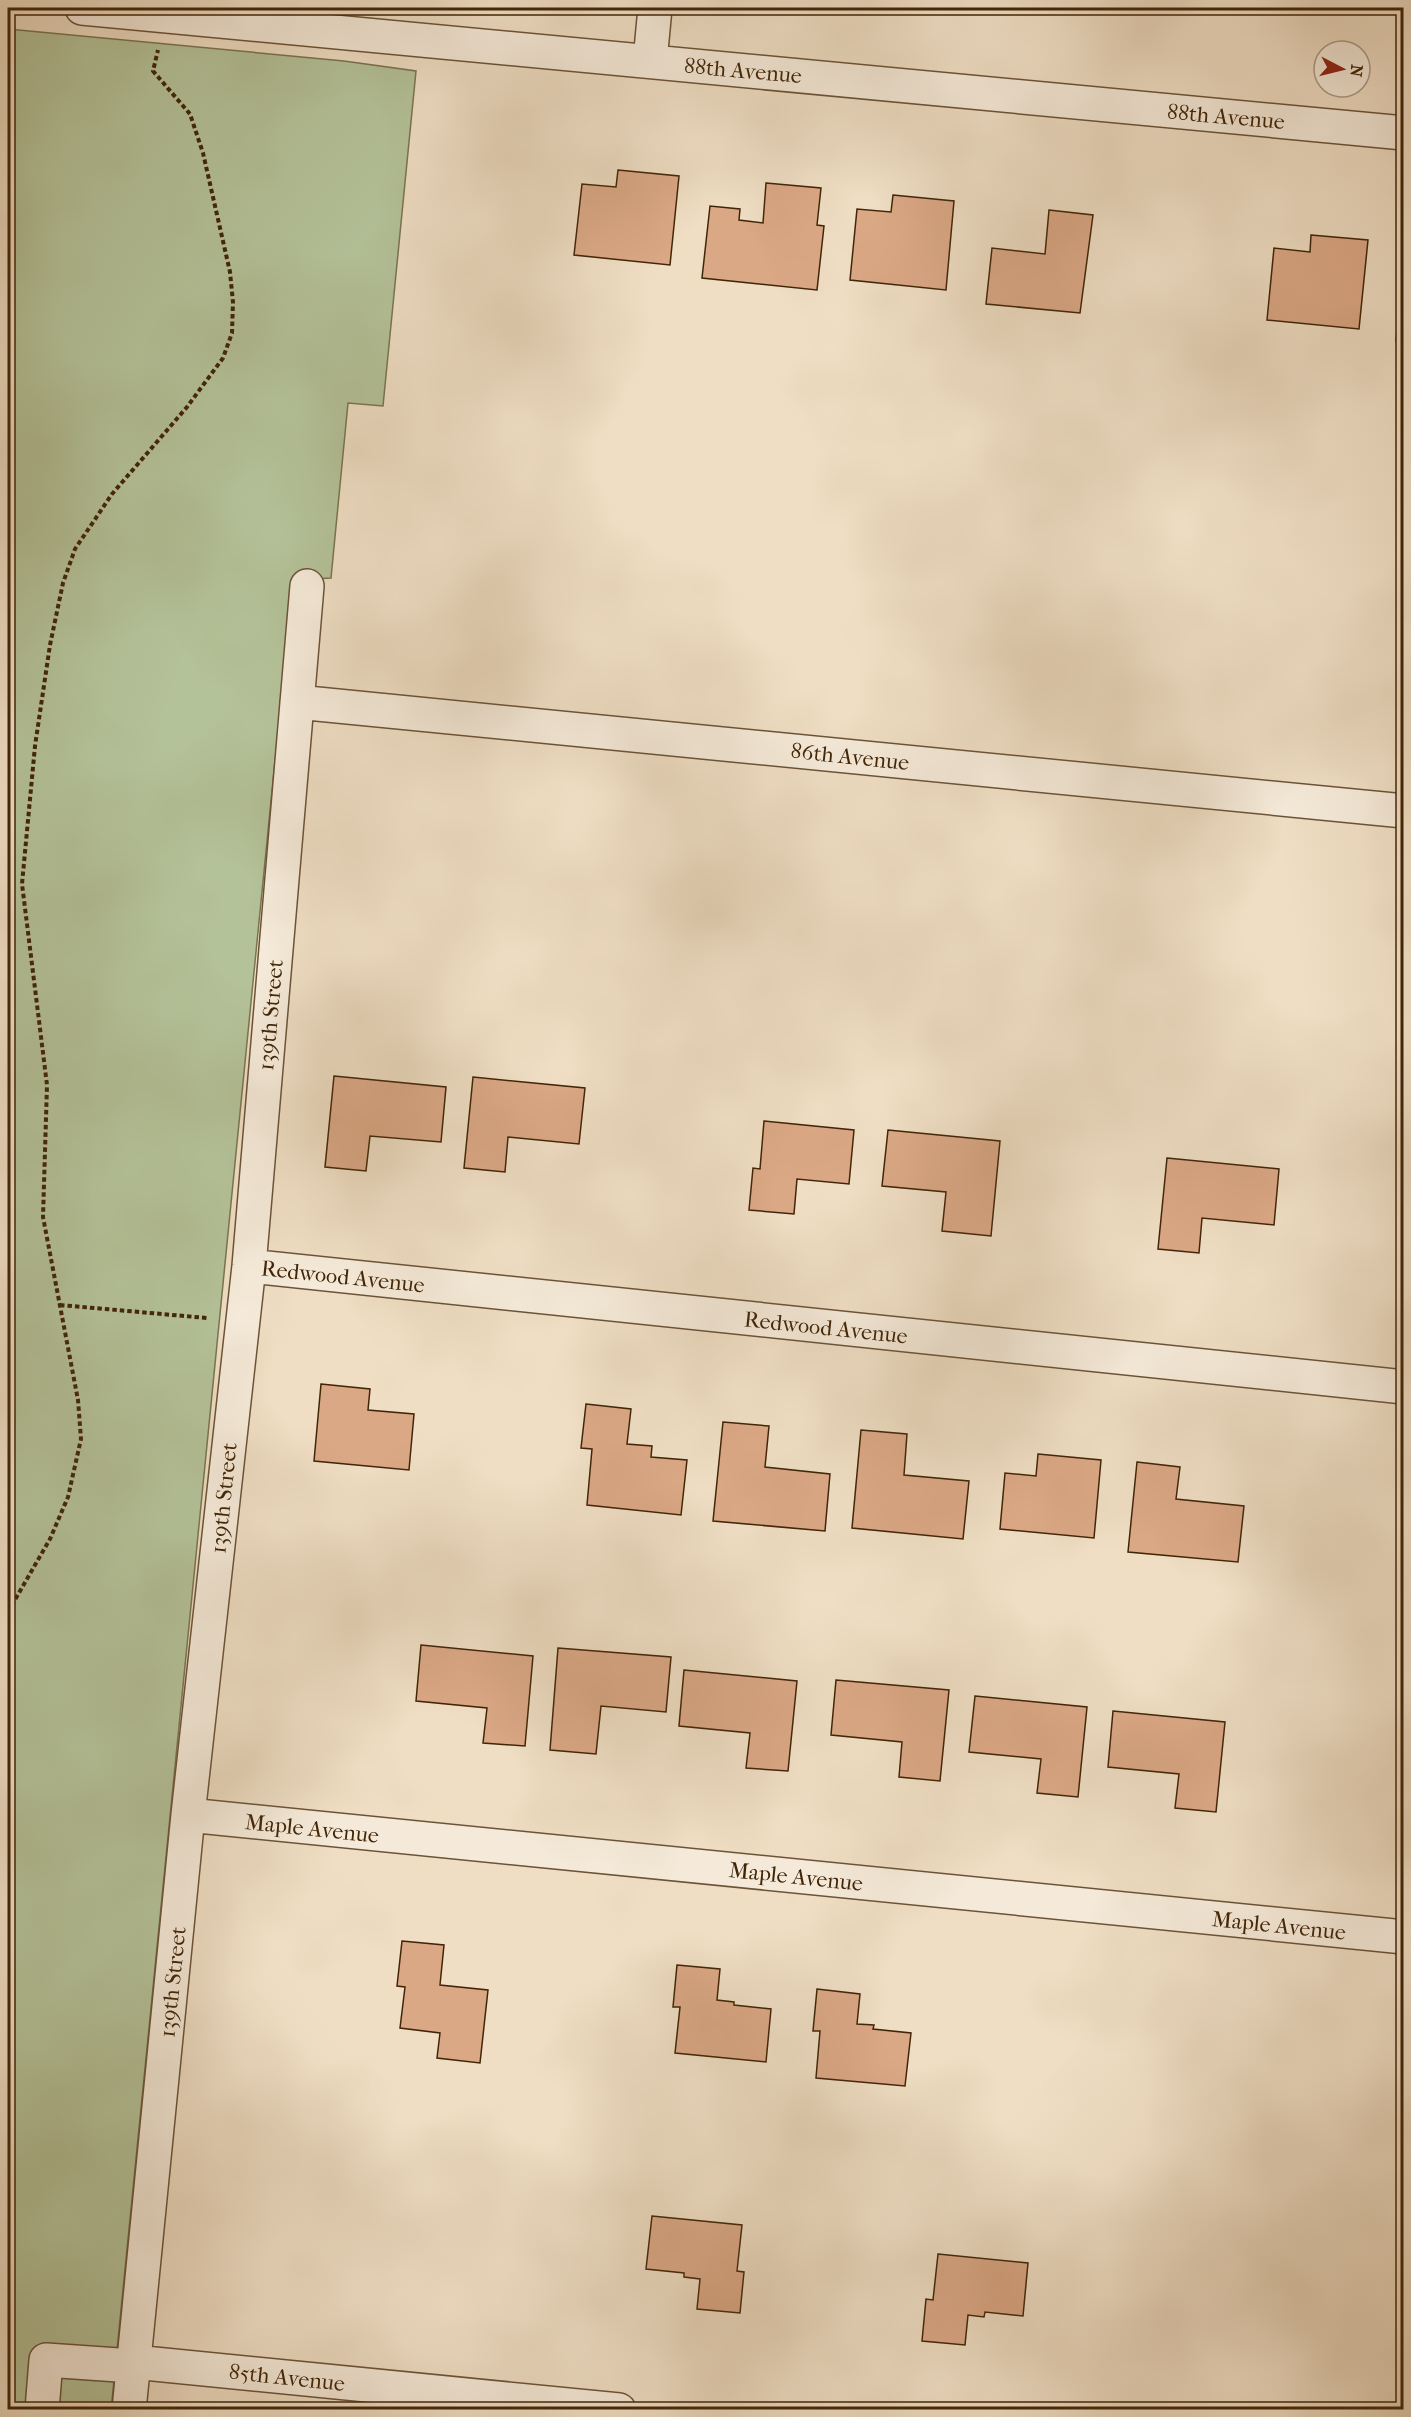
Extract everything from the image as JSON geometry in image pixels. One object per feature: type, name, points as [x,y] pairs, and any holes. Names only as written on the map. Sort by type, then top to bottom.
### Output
[{"type":"street","name":"88th Avenue","points":[[82,8],[1404,133]]},
{"type":"street","points":[[650,61],[655,8]]},
{"type":"street","name":"139th Street","points":[[129,2409],[188,1815],[249,1266],[307,586]]},
{"type":"street","name":"86th Avenue","points":[[297,702],[1404,811]]},
{"type":"street","name":"Redwood Avenue","points":[[249,1266],[1404,1387]]},
{"type":"street","name":"Maple Avenue","points":[[188,1815],[1404,1937]]},
{"type":"street","name":"85th Avenue","points":[[42,2409],[46,2360],[134,2364],[619,2409]]},
{"type":"path","points":[[8,1612],[50,1539],[68,1497],[81,1439],[78,1400],[42,1217],[46,1085],[22,884],[35,746],[50,645],[63,584],[75,549],[112,494],[193,399],[223,358],[232,333],[233,302],[230,272],[203,153],[190,114],[153,71],[164,16]]},
{"type":"path","points":[[60,1305],[243,1321]]},
{"type":"green space","points":[[8,29],[344,61],[416,71],[383,406],[348,403],[331,578],[293,580],[111,2410],[8,2409]]},
{"type":"building","points":[[618,170],[679,176],[670,265],[574,255],[582,184],[616,187]]},
{"type":"building","points":[[766,183],[821,188],[817,225],[824,226],[817,290],[702,278],[710,206],[740,209],[739,220],[763,223]]},
{"type":"building","points":[[893,195],[954,201],[946,290],[850,280],[857,209],[891,212]]},
{"type":"building","points":[[1049,210],[1093,215],[1080,313],[986,304],[992,248],[1045,254]]},
{"type":"building","points":[[1311,235],[1368,240],[1359,329],[1267,320],[1274,248],[1310,252]]},
{"type":"building","points":[[1402,272],[1404,272],[1404,341],[1396,341]]},
{"type":"building","points":[[334,1076],[446,1087],[441,1142],[370,1136],[366,1171],[325,1167]]},
{"type":"building","points":[[473,1077],[585,1088],[579,1144],[508,1137],[505,1172],[464,1168]]},
{"type":"building","points":[[764,1121],[854,1130],[849,1184],[797,1179],[794,1214],[749,1210],[753,1168],[760,1169]]},
{"type":"building","points":[[888,1130],[1000,1141],[991,1236],[942,1231],[946,1192],[882,1186]]},
{"type":"building","points":[[1167,1158],[1279,1169],[1274,1225],[1202,1218],[1199,1253],[1158,1249]]},
{"type":"building","points":[[321,1384],[370,1389],[368,1410],[414,1414],[409,1470],[314,1461]]},
{"type":"building","points":[[586,1404],[631,1409],[627,1444],[652,1446],[651,1457],[687,1460],[681,1515],[587,1505],[592,1449],[581,1448]]},
{"type":"building","points":[[723,1422],[769,1426],[765,1467],[830,1474],[825,1531],[713,1521]]},
{"type":"building","points":[[861,1430],[907,1434],[904,1475],[969,1481],[963,1539],[852,1528]]},
{"type":"building","points":[[1038,1454],[1101,1460],[1094,1538],[1000,1529],[1005,1473],[1036,1476]]},
{"type":"building","points":[[1137,1462],[1180,1467],[1176,1499],[1244,1506],[1238,1562],[1128,1552]]},
{"type":"building","points":[[421,1645],[533,1656],[525,1746],[483,1743],[487,1708],[416,1701]]},
{"type":"building","points":[[558,1648],[671,1657],[666,1712],[601,1706],[596,1754],[550,1750]]},
{"type":"building","points":[[684,1670],[797,1681],[788,1771],[746,1768],[750,1733],[679,1726]]},
{"type":"building","points":[[836,1680],[949,1690],[940,1781],[899,1777],[902,1742],[831,1735]]},
{"type":"building","points":[[975,1696],[1087,1707],[1078,1797],[1037,1793],[1041,1759],[969,1752]]},
{"type":"building","points":[[1113,1711],[1225,1722],[1216,1812],[1175,1808],[1179,1774],[1108,1767]]},
{"type":"building","points":[[402,1941],[444,1945],[440,1985],[488,1990],[480,2063],[437,2058],[440,2033],[400,2028],[405,1987],[397,1986]]},
{"type":"building","points":[[677,1965],[720,1969],[717,2000],[734,2002],[734,2005],[771,2009],[766,2062],[675,2053],[680,2007],[673,2007]]},
{"type":"building","points":[[817,1989],[860,1994],[857,2024],[874,2025],[873,2029],[911,2033],[905,2086],[816,2078],[820,2031],[813,2031]]},
{"type":"building","points":[[652,2216],[742,2225],[737,2271],[744,2272],[740,2313],[697,2309],[700,2279],[684,2277],[684,2273],[646,2269]]},
{"type":"building","points":[[938,2254],[1028,2263],[1023,2316],[985,2312],[984,2317],[968,2315],[965,2345],[922,2341],[926,2299],[933,2300]]}]
